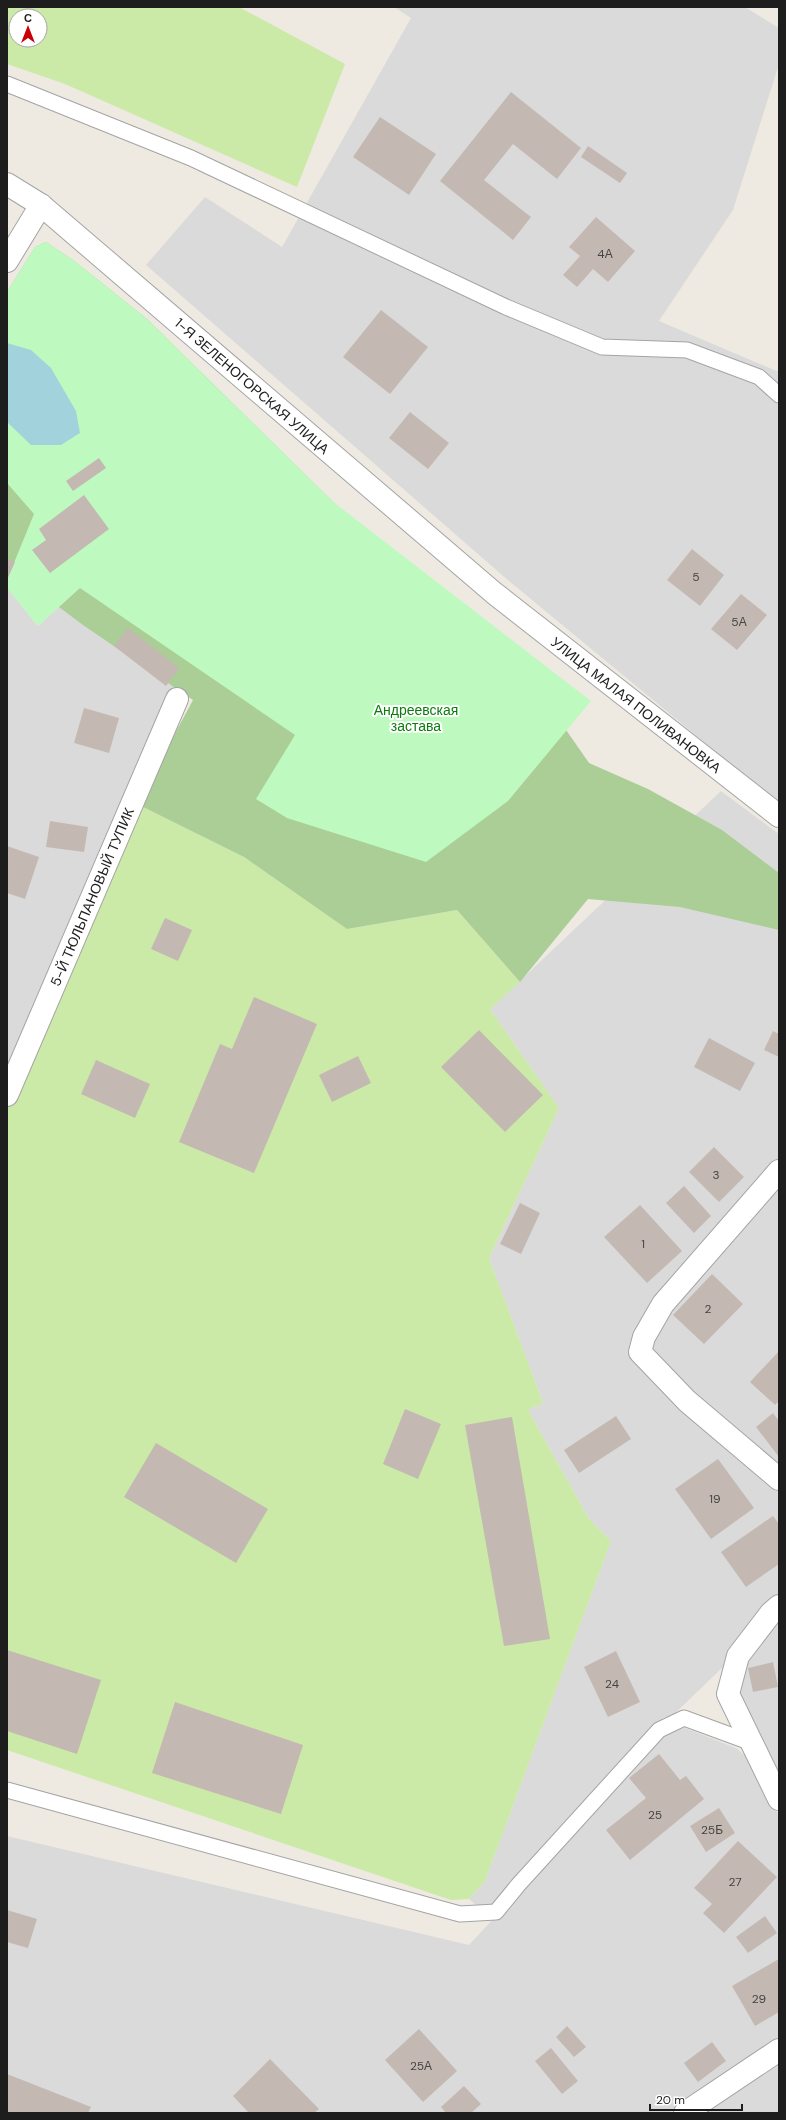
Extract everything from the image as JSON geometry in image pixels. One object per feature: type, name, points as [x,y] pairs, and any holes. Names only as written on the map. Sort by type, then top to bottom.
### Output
[{"type":"street","name":"1-Я ЗЕЛЕНОГОРСКАЯ УЛИЦА","points":[[7,184],[41,205],[494,593]]},
{"type":"street","points":[[7,261],[41,205]]},
{"type":"street","name":"УЛИЦА МАЛАЯ ПОЛИВАНОВКА","points":[[494,593],[779,816]]},
{"type":"street","name":"5-Й ТЮЛЬПАНОВЫЙ ТУПИК","points":[[7,1095],[177,699]]},
{"type":"street","points":[[779,1171],[662,1304],[644,1337],[640,1352],[686,1401],[779,1479]]},
{"type":"street","points":[[779,1606],[771,1613],[738,1656],[728,1694],[779,1799]]},
{"type":"street","points":[[684,2113],[779,2050]]},
{"type":"lane","points":[[7,84],[191,158],[506,306],[602,347],[688,350],[759,377],[779,395]]},
{"type":"lane","points":[[7,1790],[460,1914],[496,1912],[519,1884],[659,1730],[684,1718],[752,1744]]},
{"type":"shaded area","points":[[394,7],[745,7],[779,28],[779,64],[733,210],[659,321],[779,372],[779,802],[727,761],[509,581],[146,265],[205,197],[282,247],[411,18]]},
{"type":"shaded area","points":[[7,588],[38,626],[80,588],[198,675],[7,1070]]},
{"type":"shaded area","points":[[721,791],[779,834],[779,1778],[722,1668],[669,1719],[664,1717],[497,1906],[481,1910],[469,1899],[485,1881],[611,1541],[589,1519],[528,1410],[543,1403],[489,1258],[559,1108],[490,1009]]},
{"type":"shaded area","points":[[685,1728],[736,1748],[753,1762],[779,1816],[779,2037],[668,2113],[7,2113],[7,1836],[469,1945],[666,1732]]},
{"type":"shaded area","points":[[779,2060],[779,2113],[700,2113]]},
{"type":"green space","points":[[7,7],[239,7],[345,64],[297,187],[65,84],[7,64]]},
{"type":"green space","name":"Андреевская застава","points":[[46,242],[73,260],[147,319],[332,501],[546,701],[589,763],[648,789],[722,830],[779,873],[779,930],[680,907],[588,899],[520,982],[457,910],[347,929],[244,857],[137,804],[193,700],[83,625],[7,568],[7,292],[35,247]]},
{"type":"green space","name":"Андреевская застава","points":[[46,242],[73,260],[147,319],[332,501],[591,701],[508,801],[426,862],[287,818],[256,799],[295,735],[80,588],[38,626],[7,588],[7,580],[34,514],[7,483],[7,292],[35,247]]},
{"type":"green space","points":[[137,804],[244,857],[347,929],[457,910],[520,982],[490,1009],[559,1108],[489,1258],[543,1403],[528,1410],[589,1519],[611,1541],[485,1881],[469,1899],[451,1900],[7,1750],[7,1101]]},
{"type":"water","points":[[7,343],[31,350],[51,368],[76,411],[80,433],[61,445],[31,445],[7,422]]},
{"type":"building","points":[[511,92],[581,148],[557,179],[513,144],[484,180],[531,217],[513,240],[440,181]]},
{"type":"building","points":[[380,117],[436,154],[409,195],[353,157]]},
{"type":"building","points":[[588,146],[627,173],[620,183],[581,157]]},
{"type":"building","points":[[596,217],[635,251],[608,282],[593,269],[577,287],[563,275],[580,256],[569,247]]},
{"type":"building","points":[[381,310],[428,347],[390,394],[343,357]]},
{"type":"building","points":[[410,412],[449,443],[428,469],[389,438]]},
{"type":"building","points":[[99,458],[106,468],[73,491],[66,481]]},
{"type":"building","points":[[84,495],[109,529],[50,573],[32,550],[46,540],[39,529]]},
{"type":"building","points":[[692,549],[724,575],[700,606],[667,580]]},
{"type":"building","points":[[7,559],[15,562],[7,580]]},
{"type":"building","points":[[741,594],[767,615],[737,650],[711,629]]},
{"type":"building","points":[[128,628],[179,668],[166,686],[114,646]]},
{"type":"building","points":[[84,708],[119,718],[109,753],[74,743]]},
{"type":"building","points":[[50,821],[88,827],[84,852],[46,847]]},
{"type":"building","points":[[7,846],[39,857],[25,899],[7,893]]},
{"type":"building","points":[[165,918],[192,930],[178,961],[151,949]]},
{"type":"building","points":[[254,997],[317,1024],[254,1173],[179,1142],[220,1044],[232,1049]]},
{"type":"building","points":[[479,1030],[543,1095],[505,1132],[441,1067]]},
{"type":"building","points":[[773,1031],[779,1034],[779,1057],[764,1050]]},
{"type":"building","points":[[709,1038],[755,1063],[740,1091],[694,1067]]},
{"type":"building","points":[[358,1056],[371,1083],[332,1102],[319,1075]]},
{"type":"building","points":[[96,1060],[150,1084],[135,1118],[81,1094]]},
{"type":"building","points":[[714,1147],[744,1177],[719,1202],[689,1172]]},
{"type":"building","points":[[684,1186],[711,1216],[694,1233],[666,1203]]},
{"type":"building","points":[[520,1203],[540,1213],[521,1254],[500,1244]]},
{"type":"building","points":[[640,1205],[682,1251],[647,1283],[604,1237]]},
{"type":"building","points":[[712,1274],[743,1304],[704,1344],[673,1315]]},
{"type":"building","points":[[779,1351],[779,1401],[775,1405],[750,1382]]},
{"type":"building","points":[[405,1409],[441,1424],[418,1479],[383,1464]]},
{"type":"building","points":[[773,1413],[779,1421],[779,1457],[756,1427]]},
{"type":"building","points":[[616,1416],[631,1439],[579,1473],[564,1450]]},
{"type":"building","points":[[512,1417],[550,1639],[504,1646],[465,1425]]},
{"type":"building","points":[[156,1443],[268,1509],[236,1563],[124,1497]]},
{"type":"building","points":[[718,1459],[754,1508],[711,1539],[675,1489]]},
{"type":"building","points":[[773,1516],[779,1524],[779,1564],[746,1587],[721,1552]]},
{"type":"building","points":[[7,1650],[101,1680],[77,1754],[7,1731]]},
{"type":"building","points":[[616,1651],[640,1702],[608,1717],[584,1667]]},
{"type":"building","points":[[773,1662],[778,1687],[753,1692],[748,1668]]},
{"type":"building","points":[[175,1702],[303,1745],[281,1814],[152,1773]]},
{"type":"building","points":[[659,1754],[680,1780],[686,1776],[704,1799],[630,1860],[606,1830],[646,1798],[629,1778]]},
{"type":"building","points":[[719,1808],[735,1833],[706,1852],[690,1826]]},
{"type":"building","points":[[738,1841],[777,1877],[724,1933],[703,1913],[712,1904],[694,1888]]},
{"type":"building","points":[[7,1910],[37,1919],[28,1948],[7,1942]]},
{"type":"building","points":[[765,1916],[777,1933],[748,1953],[736,1937]]},
{"type":"building","points":[[779,1959],[779,2012],[755,2026],[732,1986]]},
{"type":"building","points":[[567,2026],[586,2047],[574,2057],[556,2037]]},
{"type":"building","points":[[419,2029],[457,2071],[423,2102],[385,2060]]},
{"type":"building","points":[[712,2042],[726,2061],[698,2082],[684,2063]]},
{"type":"building","points":[[551,2048],[578,2081],[562,2094],[535,2061]]},
{"type":"building","points":[[270,2059],[319,2109],[314,2113],[249,2113],[233,2096]]},
{"type":"building","points":[[7,2074],[91,2107],[88,2113],[7,2113]]},
{"type":"building","points":[[464,2086],[481,2104],[471,2113],[446,2113],[441,2107]]}]
